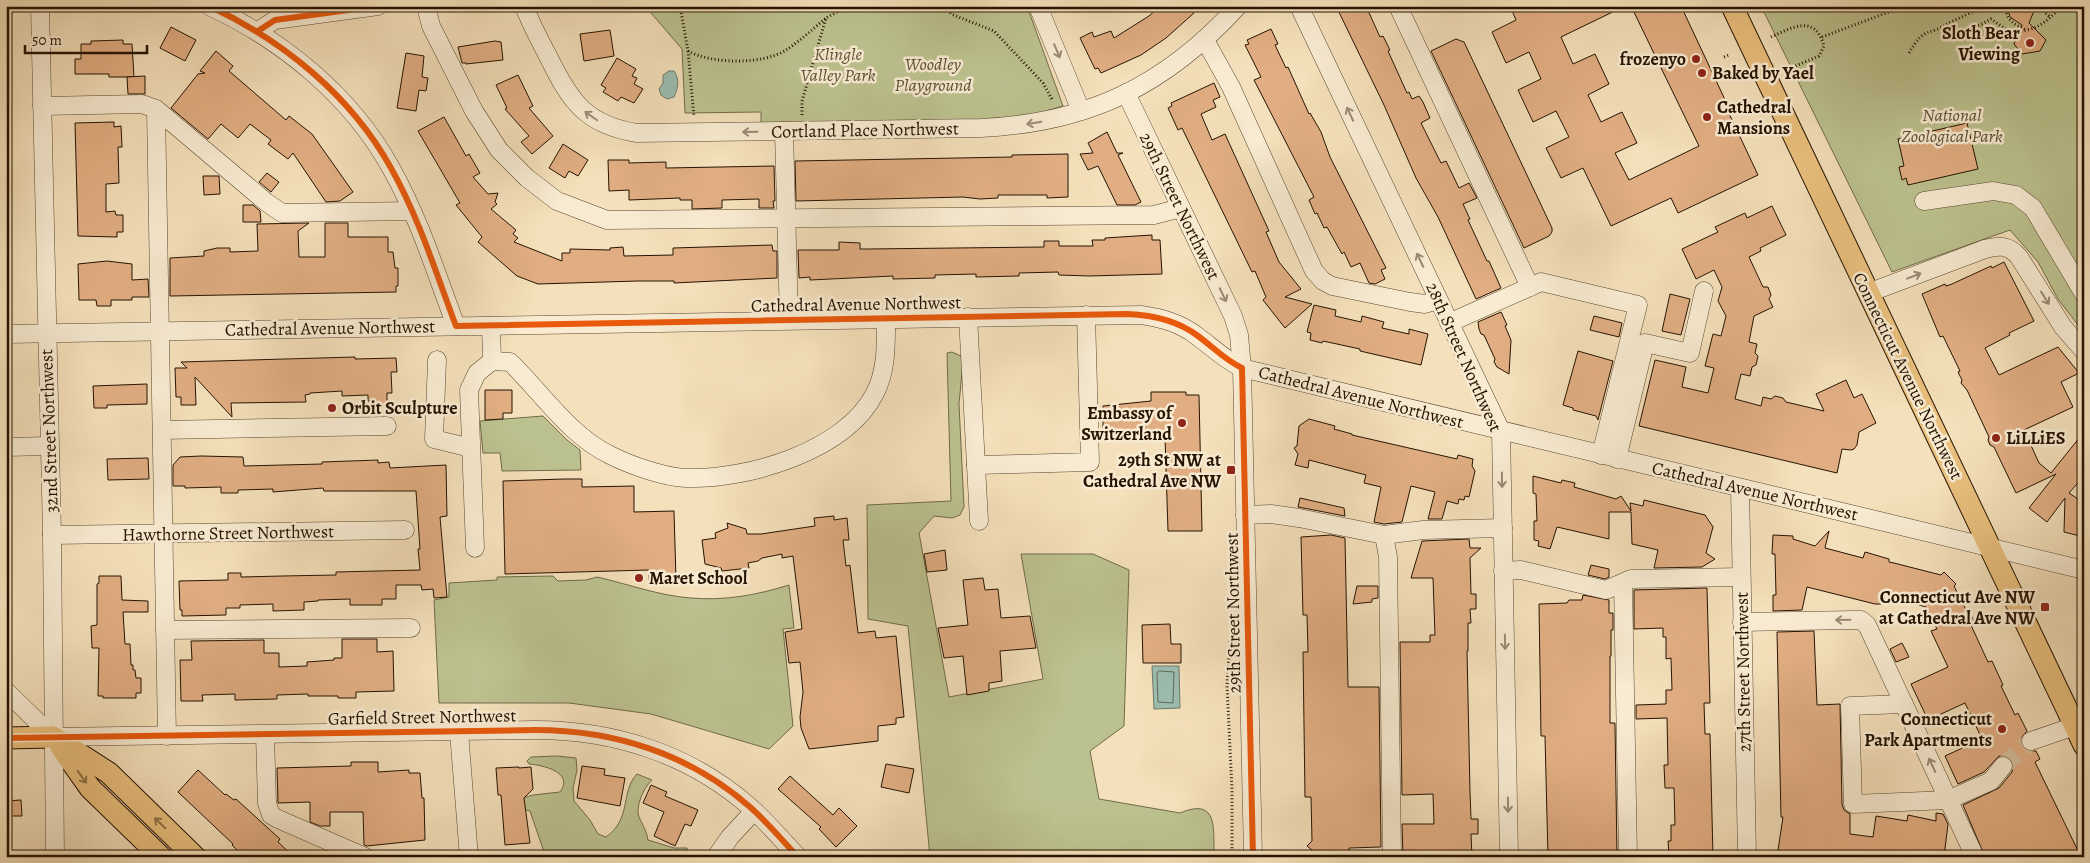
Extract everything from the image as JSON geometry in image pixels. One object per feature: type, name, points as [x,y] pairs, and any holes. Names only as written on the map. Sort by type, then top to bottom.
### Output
[{"type":"main road","name":"Connecticut Avenue Northwest","points":[[1732,6],[2084,745]]},
{"type":"main road","name":"Garfield Street Northwest","points":[[6,738],[53,737]]},
{"type":"main road","points":[[53,737],[90,788],[161,857]]},
{"type":"main road","points":[[53,737],[109,773],[195,857]]},
{"type":"street","name":"32nd Street Northwest","points":[[40,6],[52,535],[55,857]]},
{"type":"street","points":[[209,6],[258,31],[297,59],[352,112],[385,158],[412,211],[456,326]]},
{"type":"street","points":[[258,31],[274,20],[378,6]]},
{"type":"street","points":[[426,6],[431,26],[474,111],[498,150],[527,178],[557,201],[607,220],[1154,215],[1181,208]]},
{"type":"street","name":"Cortland Place Northwest","points":[[524,6],[566,92],[578,107],[602,124],[622,131],[637,133],[996,127],[1050,120],[1082,111],[1126,94],[1162,74],[1205,40],[1238,6]]},
{"type":"street","points":[[1038,6],[1082,111]]},
{"type":"street","name":"28th Street Northwest","points":[[1299,6],[1501,431],[1509,857]]},
{"type":"street","points":[[1398,6],[1530,287]]},
{"type":"street","points":[[1205,40],[1231,87],[1314,271],[1323,281],[1332,286],[1425,304],[1438,300]]},
{"type":"street","name":"29th Street Northwest","points":[[1126,94],[1233,316],[1240,335],[1253,857]]},
{"type":"street","points":[[42,106],[142,104],[156,109],[266,202],[282,212],[412,211]]},
{"type":"street","points":[[156,109],[167,736]]},
{"type":"street","points":[[784,131],[789,320]]},
{"type":"street","points":[[1924,200],[1993,191],[2016,195],[2033,208],[2084,294]]},
{"type":"street","points":[[1868,293],[1986,249],[2003,246],[2009,248],[2019,257],[2063,326],[2084,351]]},
{"type":"street","points":[[1449,323],[1541,282],[1638,305],[1609,457]]},
{"type":"street","points":[[1609,457],[1645,343],[1690,353],[1704,291]]},
{"type":"street","points":[[976,465],[1090,462],[1086,315]]},
{"type":"street","name":"Cathedral Avenue Northwest","points":[[6,334],[1141,315],[1168,320],[1195,334],[1224,358],[1242,368],[2084,570]]},
{"type":"street","points":[[968,317],[979,521]]},
{"type":"street","points":[[475,548],[469,390],[477,373],[492,360],[510,362],[576,432],[609,455],[646,470],[684,478],[725,477],[776,464],[819,446],[857,420],[876,393],[884,364],[886,318]]},
{"type":"street","points":[[491,326],[492,360]]},
{"type":"street","points":[[437,360],[434,439],[471,448]]},
{"type":"street","points":[[162,430],[387,426]]},
{"type":"street","points":[[6,447],[49,446]]},
{"type":"street","name":"27th Street Northwest","points":[[1740,488],[1747,857]]},
{"type":"street","points":[[1245,515],[1271,514],[1299,518],[1384,535],[1423,530],[1502,528]]},
{"type":"street","name":"Hawthorne Street Northwest","points":[[52,535],[405,530]]},
{"type":"street","points":[[1384,535],[1388,557],[1392,857]]},
{"type":"street","points":[[1504,571],[1521,570],[1606,590],[1632,579],[1741,577]]},
{"type":"street","points":[[1623,583],[1628,857]]},
{"type":"street","points":[[1742,622],[1861,620],[1867,625],[1975,857]]},
{"type":"street","points":[[165,630],[411,628]]},
{"type":"street","points":[[6,691],[53,737]]},
{"type":"street","points":[[1904,704],[1850,706],[1854,804],[1948,800],[1991,781],[2003,766]]},
{"type":"street","points":[[2031,741],[2075,726]]},
{"type":"street","name":"Garfield Street Northwest","points":[[53,737],[573,731],[601,735],[633,742],[704,773],[754,810],[798,857]]},
{"type":"street","points":[[459,732],[469,857]]},
{"type":"street","points":[[265,735],[266,794],[271,815],[365,857]]},
{"type":"street","points":[[716,857],[754,810]]},
{"type":"path","points":[[680,6],[688,51],[694,118]]},
{"type":"path","points":[[688,51],[700,58],[748,62],[785,51],[826,18],[848,6]]},
{"type":"path","points":[[948,6],[951,14],[994,31],[1043,83],[1055,104]]},
{"type":"path","points":[[1822,36],[1906,6]]},
{"type":"path","points":[[1909,53],[1917,38],[1924,33],[1941,28],[1985,6]]},
{"type":"path","points":[[2006,6],[2011,22],[2028,31]]},
{"type":"path","points":[[2038,6],[2050,17]]},
{"type":"path","points":[[1949,23],[1955,34],[1982,24],[1991,18],[2011,33],[2028,31],[2041,25],[2061,6]]},
{"type":"path","points":[[802,115],[802,101],[826,18]]},
{"type":"path","points":[[1770,37],[1810,25],[1817,29],[1822,36],[1824,46],[1819,56],[1786,70]]},
{"type":"path","points":[[1724,57],[1729,54]]},
{"type":"path","points":[[1230,640],[1228,685],[1232,790],[1232,857]]},
{"type":"green space","name":"Klingle Valley Park","points":[[645,6],[1027,6],[1063,106],[1023,118],[976,121],[761,125],[761,112],[685,113],[682,49]]},
{"type":"green space","name":"National Zoological Park","points":[[1761,6],[2084,6],[2084,333],[2058,299],[2038,262],[2010,230],[1892,272]]},
{"type":"green space","points":[[952,352],[961,356],[963,362],[959,404],[964,507],[960,515],[952,518],[934,516],[919,533],[949,697],[1043,679],[1021,554],[1093,554],[1129,570],[1124,726],[1090,751],[1099,799],[1180,813],[1193,809],[1202,809],[1212,819],[1214,857],[930,857],[908,626],[868,619],[867,505],[951,501],[947,353]]},
{"type":"green space","points":[[543,416],[580,450],[581,470],[502,471],[500,453],[483,453],[480,421]]},
{"type":"green space","points":[[553,576],[558,581],[586,580],[597,577],[668,595],[704,599],[741,596],[789,585],[794,628],[783,629],[793,726],[769,749],[651,714],[569,703],[439,703],[434,600],[449,597],[449,583],[497,580],[497,577]]},
{"type":"green space","points":[[557,756],[576,758],[577,770],[573,788],[574,801],[590,820],[598,834],[606,837],[614,830],[623,814],[629,789],[637,774],[652,780],[643,792],[638,808],[639,817],[648,840],[674,848],[687,848],[687,855],[685,857],[663,857],[637,851],[608,854],[605,857],[549,857],[543,849],[530,811],[510,806],[513,801],[533,795],[560,792],[564,785],[560,775],[548,768],[529,764],[527,761],[531,757]]},
{"type":"water","points":[[669,71],[674,71],[678,84],[674,97],[667,99],[661,95],[659,89],[663,83],[663,75]]},
{"type":"water","points":[[1152,666],[1179,666],[1180,708],[1154,709]]},
{"type":"building","points":[[1160,6],[1188,6],[1194,13],[1166,38],[1141,55],[1101,73],[1098,68],[1095,69],[1080,38],[1092,32],[1094,37],[1111,31],[1114,38],[1149,16]]},
{"type":"building","points":[[1336,6],[1366,6],[1380,37],[1383,36],[1390,50],[1388,51],[1407,93],[1409,92],[1412,99],[1419,96],[1423,102],[1430,118],[1421,123],[1441,163],[1446,161],[1459,188],[1469,183],[1477,198],[1463,204],[1470,219],[1468,220],[1501,288],[1476,299],[1438,217],[1416,178],[1384,105]]},
{"type":"building","name":"Cathedral Mansions","points":[[1510,6],[1625,6],[1561,37],[1573,64],[1595,54],[1609,84],[1588,95],[1601,122],[1622,112],[1637,143],[1615,153],[1629,180],[1699,146],[1631,6],[1681,6],[1758,175],[1678,213],[1671,198],[1611,226],[1583,168],[1561,178],[1546,148],[1569,137],[1556,111],[1533,122],[1518,90],[1541,79],[1529,52],[1506,63],[1492,32],[1516,20]]},
{"type":"building","points":[[2007,6],[2036,6],[2029,23],[2046,40],[2040,51],[2022,54],[2014,44],[2022,25],[2010,17]]},
{"type":"building","points":[[171,27],[196,40],[185,61],[160,48]]},
{"type":"building","points":[[1271,29],[1278,44],[1275,45],[1286,68],[1288,67],[1309,114],[1321,132],[1330,157],[1386,268],[1381,270],[1385,279],[1375,284],[1369,283],[1360,263],[1351,267],[1344,252],[1342,254],[1327,227],[1324,228],[1317,213],[1315,214],[1309,200],[1314,197],[1254,80],[1261,77],[1245,45],[1249,44],[1247,40]]},
{"type":"building","points":[[610,30],[614,56],[584,61],[580,34]]},
{"type":"building","points":[[1456,39],[1464,42],[1552,228],[1549,236],[1524,248],[1431,51]]},
{"type":"building","points":[[123,40],[123,44],[132,44],[134,77],[109,77],[109,74],[75,74],[75,59],[81,59],[81,44],[91,44],[91,41]]},
{"type":"building","points":[[495,41],[501,42],[503,60],[462,63],[458,47]]},
{"type":"building","points":[[216,51],[233,66],[229,71],[286,120],[289,116],[312,134],[353,192],[340,201],[326,202],[293,153],[288,159],[268,144],[271,140],[250,124],[238,138],[221,124],[208,139],[171,108],[198,74],[205,73],[200,71]]},
{"type":"building","points":[[406,53],[424,56],[422,77],[428,78],[426,91],[419,90],[416,111],[397,108]]},
{"type":"building","points":[[617,58],[636,69],[632,76],[637,78],[634,84],[643,89],[634,103],[621,97],[618,101],[603,92],[606,88],[601,85]]},
{"type":"building","points":[[518,75],[533,106],[529,108],[553,136],[532,154],[521,142],[529,136],[505,109],[507,108],[496,85]]},
{"type":"building","points":[[145,76],[145,94],[128,94],[127,77]]},
{"type":"building","points":[[1214,83],[1220,97],[1213,100],[1216,107],[1201,114],[1212,140],[1225,134],[1269,231],[1266,232],[1279,262],[1301,289],[1285,297],[1312,304],[1285,328],[1263,300],[1266,297],[1255,271],[1252,272],[1182,128],[1178,130],[1168,108],[1172,106],[1171,103]]},
{"type":"building","points":[[444,117],[466,156],[469,154],[480,173],[473,177],[488,194],[498,193],[495,202],[497,204],[491,209],[516,230],[513,234],[518,238],[514,242],[562,261],[562,253],[570,253],[570,249],[610,250],[610,248],[623,247],[624,256],[673,255],[673,248],[772,245],[773,251],[777,251],[777,278],[674,283],[674,281],[638,281],[538,284],[517,276],[478,242],[482,237],[456,205],[460,203],[418,131]]},
{"type":"building","points":[[114,122],[114,127],[121,126],[122,147],[118,147],[119,183],[106,184],[106,212],[115,211],[116,215],[123,215],[123,232],[117,232],[117,237],[78,236],[75,123]]},
{"type":"building","points":[[1967,123],[1978,169],[1908,185],[1906,178],[1902,180],[1899,167],[1904,166],[1898,139]]},
{"type":"building","points":[[1107,132],[1117,153],[1123,153],[1118,155],[1141,202],[1135,205],[1117,205],[1098,166],[1088,170],[1080,154],[1093,153],[1088,143]]},
{"type":"building","points":[[563,144],[588,160],[578,176],[569,171],[565,178],[549,168]]},
{"type":"building","points":[[1068,154],[1068,197],[1047,198],[1047,195],[998,195],[998,198],[980,199],[963,197],[796,201],[795,161],[1012,157],[1012,155]]},
{"type":"building","points":[[608,160],[629,160],[629,163],[666,162],[666,168],[774,166],[774,208],[759,208],[759,199],[722,200],[722,208],[692,209],[692,200],[680,200],[680,198],[629,200],[629,190],[609,191]]},
{"type":"building","points":[[267,173],[279,182],[271,192],[259,182]]},
{"type":"building","points":[[203,176],[219,176],[220,194],[204,195]]},
{"type":"building","points":[[243,205],[253,205],[260,211],[261,222],[243,222]]},
{"type":"building","points":[[1772,206],[1786,235],[1760,248],[1761,251],[1749,257],[1763,287],[1768,287],[1771,295],[1769,299],[1773,307],[1754,316],[1749,342],[1757,344],[1755,353],[1758,356],[1756,365],[1752,367],[1750,376],[1741,374],[1735,399],[1761,406],[1763,397],[1771,399],[1775,396],[1783,398],[1786,402],[1824,411],[1816,394],[1846,380],[1854,398],[1862,394],[1876,423],[1859,432],[1857,445],[1854,449],[1842,449],[1837,473],[1639,426],[1655,360],[1686,367],[1682,387],[1708,393],[1714,368],[1705,366],[1713,334],[1721,336],[1726,316],[1718,301],[1722,287],[1714,270],[1696,279],[1682,249],[1718,232],[1715,227],[1745,213],[1747,218]]},
{"type":"building","points":[[309,223],[298,231],[299,257],[325,257],[325,223],[348,223],[348,237],[388,237],[388,252],[393,252],[395,268],[398,268],[396,292],[170,296],[170,258],[204,256],[204,251],[217,248],[230,248],[230,252],[258,251],[257,224]]},
{"type":"building","points":[[1152,235],[1152,240],[1160,240],[1162,274],[1089,276],[1059,275],[1058,272],[1019,273],[1019,276],[976,277],[976,274],[935,275],[935,278],[893,279],[893,276],[810,280],[810,277],[799,278],[798,250],[839,250],[839,242],[860,243],[860,249],[1044,247],[1044,241],[1059,241],[1059,246],[1093,246],[1092,240]]},
{"type":"building","points":[[107,261],[132,264],[132,280],[148,279],[149,297],[132,297],[132,300],[111,300],[111,306],[97,306],[96,300],[79,300],[78,264]]},
{"type":"building","points":[[2004,262],[2034,321],[2009,333],[2010,335],[1985,348],[1999,375],[2058,347],[2079,373],[2061,382],[2073,407],[2024,430],[2039,463],[2051,473],[2084,432],[2084,476],[2069,493],[2084,503],[2084,537],[2064,532],[2065,498],[2047,522],[2029,508],[2056,474],[2016,493],[1994,447],[1990,445],[1989,437],[1967,390],[1961,383],[1962,380],[1958,372],[1960,371],[1943,336],[1940,337],[1922,294],[1945,284],[1946,286],[1952,284]]},
{"type":"building","points":[[1670,294],[1690,299],[1681,335],[1662,331]]},
{"type":"building","points":[[1314,305],[1336,310],[1335,316],[1361,322],[1362,316],[1384,322],[1382,328],[1409,334],[1409,329],[1428,334],[1421,365],[1360,351],[1360,349],[1310,340],[1311,333],[1307,332]]},
{"type":"building","points":[[1501,312],[1511,340],[1509,374],[1497,367],[1494,362],[1495,359],[1484,335],[1481,334],[1478,322]]},
{"type":"building","points":[[1594,316],[1622,323],[1619,337],[1590,330]]},
{"type":"building","points":[[1578,351],[1613,361],[1598,420],[1596,416],[1573,410],[1573,408],[1563,405]]},
{"type":"building","points":[[355,357],[355,359],[396,358],[397,372],[391,372],[392,393],[387,393],[387,406],[372,406],[372,401],[368,401],[368,395],[342,396],[342,391],[310,393],[305,395],[306,402],[231,403],[232,417],[195,377],[196,405],[181,405],[181,397],[176,397],[175,368],[187,368],[181,362]]},
{"type":"building","points":[[147,384],[147,404],[107,405],[107,408],[94,408],[93,386]]},
{"type":"building","points":[[485,390],[512,390],[512,413],[503,413],[503,419],[485,420]]},
{"type":"building","points":[[1151,392],[1186,392],[1186,395],[1199,395],[1202,531],[1168,531],[1165,436],[1103,433],[1103,406],[1151,401]]},
{"type":"building","points":[[1309,419],[1335,426],[1334,429],[1352,435],[1457,459],[1458,455],[1473,459],[1472,466],[1475,471],[1469,497],[1465,496],[1464,500],[1459,499],[1458,504],[1447,501],[1442,519],[1428,519],[1435,492],[1411,486],[1402,522],[1384,524],[1374,522],[1381,487],[1364,483],[1366,475],[1309,460],[1308,468],[1295,465],[1298,454],[1294,448],[1297,446],[1299,426]]},
{"type":"building","points":[[180,457],[243,457],[244,466],[378,460],[378,463],[389,462],[390,468],[446,465],[447,516],[440,517],[447,597],[434,598],[433,589],[422,590],[421,585],[396,585],[396,599],[382,599],[382,605],[350,605],[350,599],[318,600],[304,602],[304,610],[273,611],[273,604],[240,605],[240,608],[226,608],[226,615],[182,616],[179,581],[228,580],[228,573],[241,573],[241,577],[336,575],[336,572],[420,570],[416,491],[324,491],[323,488],[273,492],[273,489],[238,490],[238,493],[221,493],[221,487],[185,488],[185,486],[173,486],[173,465]]},
{"type":"building","points":[[148,458],[149,479],[108,480],[107,459]]},
{"type":"building","points":[[1533,476],[1561,483],[1562,480],[1575,483],[1574,487],[1616,499],[1621,496],[1631,511],[1630,503],[1643,506],[1644,500],[1705,515],[1713,527],[1706,553],[1715,559],[1702,567],[1654,568],[1658,550],[1632,544],[1631,512],[1609,512],[1609,539],[1557,527],[1550,549],[1538,546],[1539,541],[1534,540],[1534,521],[1537,521],[1536,494],[1533,493]]},
{"type":"building","points":[[582,479],[582,487],[634,486],[634,512],[674,511],[676,580],[649,580],[649,570],[505,574],[503,481]]},
{"type":"building","points":[[1300,498],[1344,508],[1345,516],[1298,507]]},
{"type":"building","points":[[834,516],[834,520],[847,518],[849,540],[843,540],[846,566],[850,565],[858,633],[875,631],[876,638],[896,636],[904,717],[896,718],[896,724],[878,726],[878,741],[809,749],[801,728],[800,717],[803,692],[800,662],[789,663],[785,632],[802,629],[793,556],[782,558],[782,554],[762,558],[748,563],[749,568],[722,571],[721,568],[705,564],[702,540],[716,538],[715,533],[728,528],[727,523],[746,529],[747,534],[761,534],[815,526],[814,518]]},
{"type":"building","points":[[1829,531],[1825,548],[1863,558],[1865,552],[1889,559],[1889,562],[1941,575],[1944,572],[1956,584],[1954,586],[1974,621],[1970,623],[1988,662],[1992,661],[2003,685],[2001,686],[2015,715],[2018,713],[2027,731],[2021,738],[2021,745],[2028,751],[2036,751],[2040,759],[2035,762],[2081,857],[1985,857],[1963,805],[1999,788],[2012,772],[2013,763],[2009,757],[1999,756],[1984,772],[1958,784],[1945,756],[1982,739],[1965,703],[1928,720],[1911,684],[1948,667],[1931,631],[1937,629],[1926,607],[1884,595],[1881,604],[1875,604],[1807,587],[1802,610],[1773,611],[1773,595],[1776,595],[1775,554],[1772,554],[1773,535],[1793,536],[1793,539],[1815,546]]},
{"type":"building","points":[[1331,535],[1345,538],[1348,687],[1379,687],[1381,847],[1349,848],[1350,856],[1312,857],[1312,850],[1307,846],[1312,841],[1311,797],[1305,797],[1303,652],[1308,652],[1307,615],[1303,615],[1301,537]]},
{"type":"building","points":[[1469,539],[1470,548],[1481,548],[1470,558],[1471,594],[1476,594],[1476,609],[1470,609],[1471,623],[1468,623],[1467,651],[1471,819],[1478,819],[1478,834],[1471,834],[1472,857],[1403,857],[1402,824],[1434,824],[1433,794],[1402,795],[1400,642],[1430,642],[1430,635],[1435,635],[1433,578],[1411,578],[1422,541]]},
{"type":"building","points":[[945,550],[947,570],[927,572],[924,554]]},
{"type":"building","points":[[1591,565],[1609,569],[1609,577],[1605,579],[1588,575]]},
{"type":"building","points":[[99,576],[121,576],[122,600],[148,601],[148,612],[123,612],[125,644],[130,644],[131,665],[133,665],[133,670],[135,670],[136,678],[141,678],[141,693],[136,693],[136,698],[103,698],[103,696],[98,696],[99,648],[92,648],[91,626],[97,625],[97,584],[99,583]]},
{"type":"building","points":[[983,578],[985,590],[998,589],[1001,618],[1030,616],[1036,648],[1000,651],[1002,681],[989,683],[989,691],[967,695],[963,656],[944,658],[938,628],[968,625],[963,580]]},
{"type":"building","points":[[1357,586],[1378,586],[1378,598],[1372,599],[1372,602],[1353,604]]},
{"type":"building","points":[[1707,588],[1710,703],[1704,703],[1705,734],[1710,734],[1713,857],[1675,857],[1675,854],[1669,854],[1668,841],[1671,841],[1671,825],[1675,825],[1674,788],[1665,788],[1664,765],[1668,765],[1667,718],[1636,719],[1636,705],[1666,704],[1666,690],[1672,690],[1671,658],[1666,659],[1666,637],[1663,637],[1663,628],[1634,629],[1634,590]]},
{"type":"building","points":[[1583,595],[1609,600],[1609,613],[1613,613],[1610,656],[1610,723],[1615,723],[1617,857],[1548,857],[1545,736],[1541,736],[1539,604],[1567,603],[1569,600],[1582,600]]},
{"type":"building","points":[[1170,624],[1171,644],[1181,644],[1181,663],[1143,663],[1142,625]]},
{"type":"building","points":[[1814,631],[1817,705],[1840,704],[1842,804],[1844,810],[1850,814],[1850,834],[1873,837],[1876,816],[1907,821],[1908,815],[1936,821],[1936,813],[1943,814],[1948,824],[1944,857],[1777,857],[1783,817],[1781,817],[1777,632]]},
{"type":"building","points":[[342,639],[377,639],[377,652],[393,651],[394,691],[356,692],[356,698],[308,696],[308,694],[277,695],[277,699],[235,700],[235,694],[202,695],[203,701],[181,701],[180,660],[192,660],[191,641],[264,640],[264,653],[279,653],[279,667],[307,666],[307,662],[342,658]]},
{"type":"building","points":[[1902,643],[1909,657],[1896,662],[1890,649]]},
{"type":"building","points":[[351,762],[378,762],[378,772],[409,770],[409,773],[420,773],[422,798],[424,798],[425,840],[367,846],[364,845],[363,812],[330,812],[330,826],[320,826],[310,822],[310,802],[278,803],[277,768],[351,766]]},
{"type":"building","points":[[886,764],[914,769],[909,793],[881,787]]},
{"type":"building","points":[[582,766],[605,769],[604,775],[625,778],[620,806],[577,798]]},
{"type":"building","points":[[531,767],[533,789],[524,798],[530,843],[505,845],[501,795],[498,795],[496,768]]},
{"type":"building","points":[[198,770],[225,795],[234,800],[236,799],[280,839],[278,842],[294,857],[244,857],[233,844],[178,792]]},
{"type":"building","points":[[790,776],[833,815],[839,808],[857,826],[836,847],[819,829],[821,827],[778,789]]},
{"type":"building","points":[[651,785],[667,792],[665,796],[698,810],[691,826],[685,824],[675,846],[654,836],[664,812],[643,803]]},
{"type":"building","points":[[21,800],[22,816],[6,816],[6,801]]},
{"type":"tunnel","points":[[2003,766],[2031,741]]},
{"type":"cycle path","points":[[209,6],[237,20],[289,54],[336,94],[356,117],[375,142],[401,187],[427,246],[456,326],[1127,314],[1155,317],[1182,326],[1242,368],[1253,857]]},
{"type":"cycle path","points":[[258,31],[275,20],[378,6]]},
{"type":"cycle path","points":[[6,738],[535,730],[593,735],[622,740],[650,749],[676,759],[702,773],[727,788],[750,807],[798,857]]},
{"type":"place","name":"Sloth Bear Viewing","points":[[2030,43]]},
{"type":"place","name":"frozenyo","points":[[1696,59]]},
{"type":"place","name":"Baked by Yael","points":[[1702,73]]},
{"type":"place","name":"Cathedral Mansions","points":[[1707,117]]},
{"type":"place","name":"Orbit Sculpture","points":[[332,408]]},
{"type":"place","name":"Embassy of Switzerland","points":[[1182,423]]},
{"type":"place","name":"LiLLiES","points":[[1996,438]]},
{"type":"place","name":"29th St NW at Cathedral Ave NW","points":[[1231,470]]},
{"type":"place","name":"Maret School","points":[[639,578]]},
{"type":"place","name":"Connecticut Ave NW at Cathedral Ave NW","points":[[2045,607]]},
{"type":"place","name":"Connecticut Park Apartments","points":[[2002,729]]},
{"type":"park label","name":"Woodley Playground","points":[[933,74]]}]
